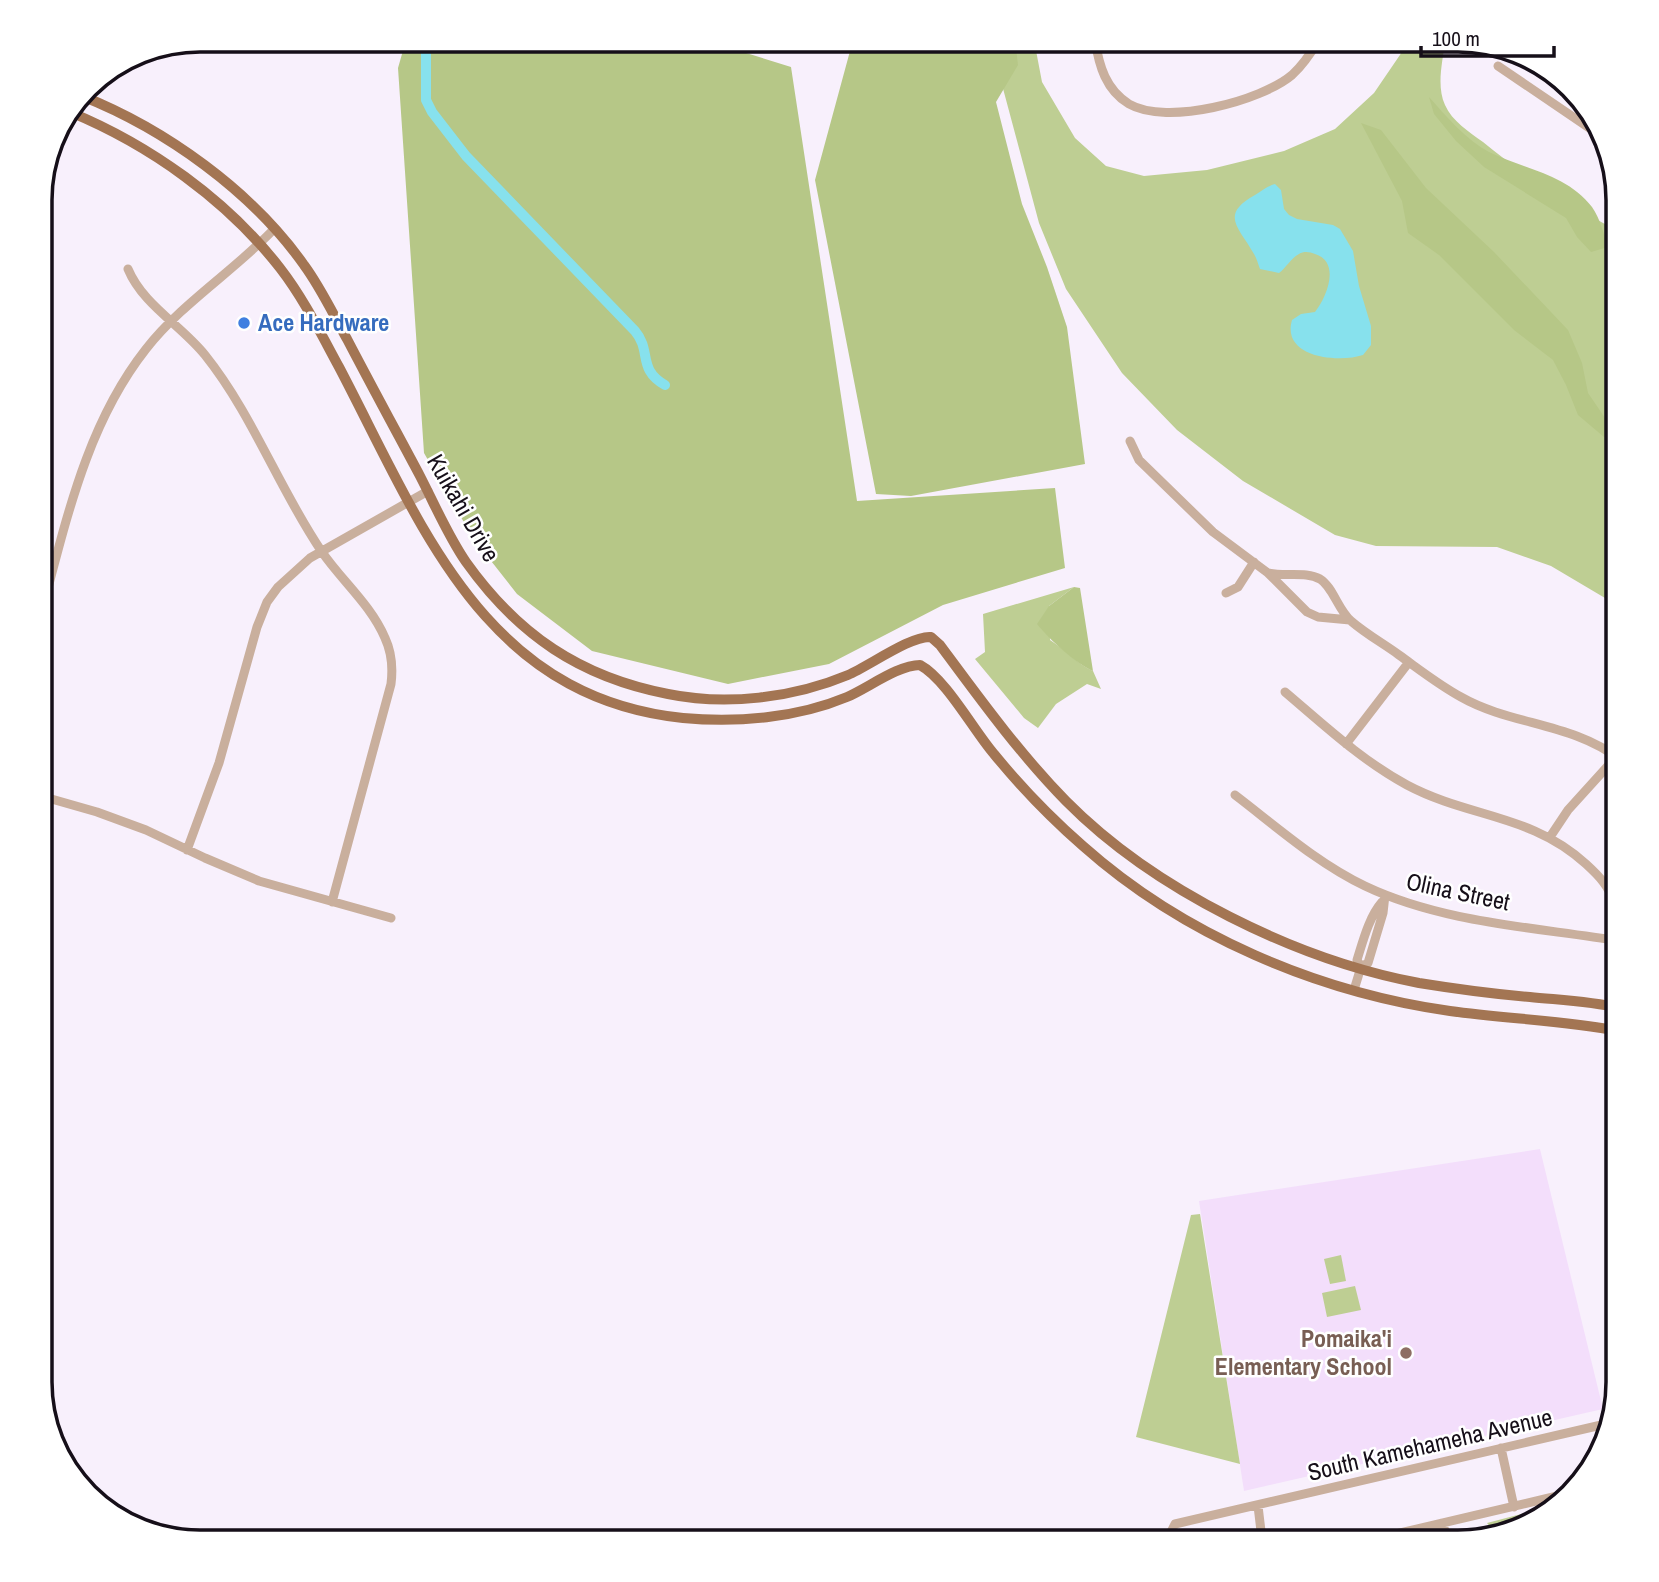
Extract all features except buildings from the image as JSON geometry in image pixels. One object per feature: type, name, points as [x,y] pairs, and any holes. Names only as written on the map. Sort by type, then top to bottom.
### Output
[{"type":"main road","name":"Kuikahi Drive","points":[[92,101],[167,139],[232,189],[274,229],[304,265],[320,289],[466,562],[530,632],[580,666],[628,686],[704,699],[781,694],[813,687],[849,675],[917,638],[931,637],[1024,755],[1068,803],[1129,855],[1196,899],[1266,934],[1361,967]]},
{"type":"main road","name":"Kuikahi Drive","points":[[79,116],[122,136],[168,166],[223,208],[280,268],[303,303],[442,562],[484,616],[512,644],[547,671],[593,696],[681,718],[760,718],[792,713],[844,699],[908,667],[920,665],[935,676],[994,754],[1045,811],[1103,864],[1157,903],[1215,936],[1276,963],[1354,990]]},
{"type":"main road","points":[[1361,967],[1417,982],[1606,1006]]},
{"type":"main road","points":[[1354,990],[1448,1010],[1582,1023],[1606,1028]]},
{"type":"street","points":[[1098,52],[1102,73],[1119,97],[1138,108],[1161,112],[1224,106],[1265,92],[1300,67],[1310,52]]},
{"type":"street","points":[[1498,66],[1587,127]]},
{"type":"street","points":[[53,571],[83,463],[117,393],[146,348],[274,229]]},
{"type":"street","points":[[128,269],[139,289],[185,332],[221,376],[322,551],[370,611],[384,635],[393,668],[391,684],[332,902]]},
{"type":"street","points":[[1130,441],[1139,460],[1213,532],[1268,573],[1307,612],[1318,617],[1350,620]]},
{"type":"street","points":[[187,850],[219,763],[261,614],[278,587],[310,558],[428,491]]},
{"type":"street","points":[[1226,593],[1238,587],[1254,562]]},
{"type":"street","points":[[1268,573],[1292,576],[1302,574],[1320,579],[1350,620],[1440,685],[1476,705],[1587,740],[1606,751]]},
{"type":"street","points":[[1346,744],[1409,662]]},
{"type":"street","points":[[1284,692],[1379,769],[1432,796],[1516,822],[1550,837],[1580,859],[1606,885]]},
{"type":"street","points":[[1550,837],[1568,810],[1606,770]]},
{"type":"street","name":"Olina Street","points":[[1235,794],[1324,863],[1384,898],[1450,915],[1606,939]]},
{"type":"street","points":[[53,800],[119,819],[259,881],[391,918]]},
{"type":"street","points":[[1354,990],[1361,967],[1357,960],[1362,943],[1375,910],[1384,898]]},
{"type":"street","name":"South Kamehameha Avenue","points":[[1172,1530],[1175,1524],[1600,1426]]},
{"type":"street","points":[[1501,1448],[1514,1507]]},
{"type":"street","points":[[1413,1530],[1550,1498]]},
{"type":"street","points":[[1258,1506],[1261,1530]]},
{"type":"street","points":[[1443,1523],[1445,1530]]},
{"type":"shaded area","name":"Pomaika'i Elementary School","points":[[1540,1149],[1603,1409],[1244,1491],[1199,1201]]},
{"type":"green space","points":[[850,52],[1016,52],[1018,65],[996,102],[1022,204],[1067,327],[1085,464],[911,496],[876,494],[815,180]]},
{"type":"green space","points":[[993,52],[1036,52],[1042,82],[1075,138],[1106,166],[1144,176],[1207,170],[1284,151],[1335,129],[1374,93],[1402,52],[1444,52],[1442,97],[1456,121],[1532,179],[1606,224],[1606,599],[1551,566],[1497,547],[1376,546],[1335,535],[1243,481],[1177,430],[1122,373],[1066,289],[1039,223]]},
{"type":"green space","points":[[402,53],[744,53],[791,67],[857,501],[1055,488],[1065,568],[943,605],[829,664],[728,684],[592,651],[517,594],[473,538],[424,453],[398,68]]},
{"type":"green space","points":[[1429,97],[1457,127],[1481,147],[1557,180],[1582,196],[1597,216],[1606,248],[1591,252],[1577,237],[1566,218],[1484,167],[1456,141],[1434,114]]},
{"type":"green space","points":[[1361,123],[1381,130],[1426,188],[1494,252],[1568,330],[1582,363],[1588,393],[1606,419],[1606,437],[1578,415],[1553,360],[1514,330],[1439,255],[1408,233],[1402,201]]},
{"type":"green space","points":[[1074,587],[1049,606],[1050,640],[1093,671],[1101,689],[1087,684],[1056,704],[1038,728],[1024,718],[975,659],[985,652],[983,614]]},
{"type":"green space","points":[[1074,587],[1080,588],[1093,671],[1063,650],[1037,624],[1049,606]]},
{"type":"green space","points":[[1200,1214],[1240,1464],[1136,1437],[1191,1215]]},
{"type":"green space","points":[[1341,1255],[1346,1281],[1330,1284],[1324,1259]]},
{"type":"green space","points":[[1355,1286],[1361,1310],[1327,1317],[1322,1293]]},
{"type":"green space","points":[[1526,1513],[1490,1526],[1487,1523]]},
{"type":"water","points":[[1275,184],[1281,190],[1284,209],[1289,215],[1297,219],[1333,225],[1340,229],[1353,251],[1359,286],[1371,326],[1371,345],[1363,355],[1340,358],[1314,355],[1295,343],[1291,333],[1292,320],[1301,314],[1315,312],[1320,306],[1329,280],[1328,264],[1323,258],[1305,252],[1296,256],[1279,273],[1260,269],[1235,222],[1235,215],[1244,202]]},
{"type":"waterway","points":[[426,53],[426,100],[432,112],[466,156],[635,331],[640,338],[651,373],[665,385]]},
{"type":"place","name":"Ace Hardware","points":[[244,323]]},
{"type":"place","name":"Pomaika'i Elementary School","points":[[1406,1353]]}]
